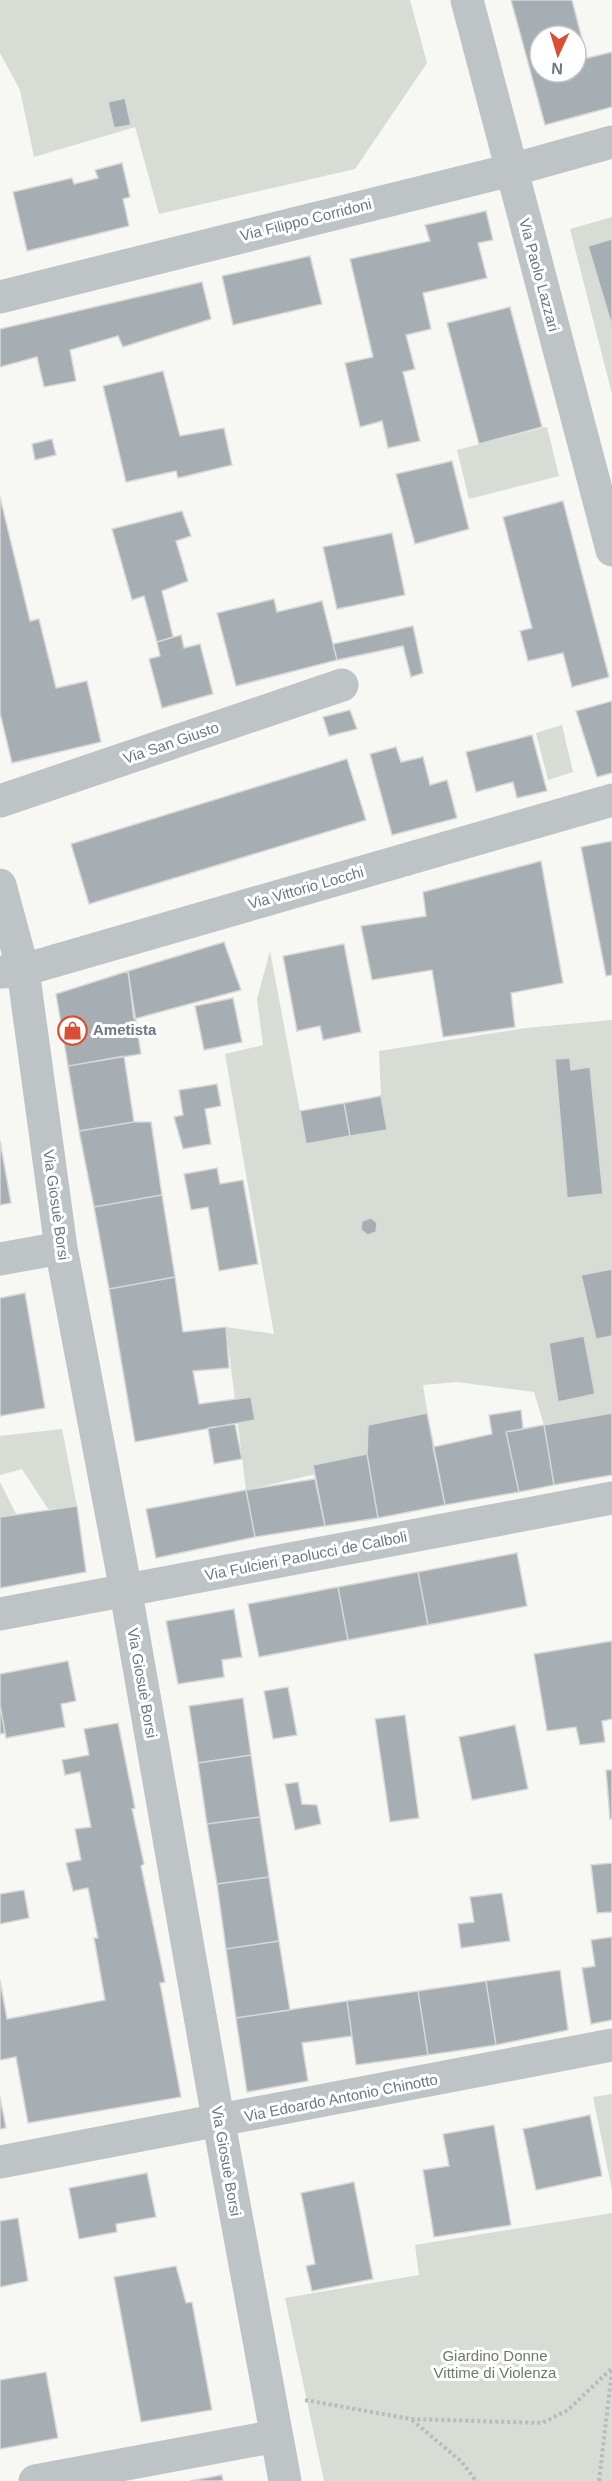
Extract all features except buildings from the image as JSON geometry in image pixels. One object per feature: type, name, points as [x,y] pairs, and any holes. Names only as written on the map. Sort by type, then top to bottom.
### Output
[{"type":"street","name":"Via Paolo Lazzari","points":[[467,0],[612,550]]},
{"type":"street","name":"Via Filippo Corridoni","points":[[0,297],[511,170],[612,142]]},
{"type":"street","name":"Via San Giusto","points":[[0,801],[342,686]]},
{"type":"street","name":"Via Vittorio Locchi","points":[[11,971],[612,800]]},
{"type":"street","name":"Via Giosuè Borsi","points":[[0,885],[11,971],[126,1591],[218,2122],[285,2481]]},
{"type":"street","points":[[0,1259],[61,1248]]},
{"type":"street","name":"Via Fulcieri Paolucci de Calboli","points":[[0,1614],[612,1498]]},
{"type":"street","name":"Via Edoardo Antonio Chinotto","points":[[0,2162],[612,2045]]},
{"type":"street","points":[[35,2481],[276,2436]]},
{"type":"path","points":[[304,2400],[411,2419],[542,2423],[568,2410],[612,2369]]},
{"type":"path","points":[[599,2481],[612,2369]]},
{"type":"path","points":[[411,2419],[462,2462],[476,2481]]},
{"type":"green space","points":[[0,0],[410,0],[427,63],[355,169],[159,214],[135,127],[34,157],[20,90],[0,53]]},
{"type":"green space","points":[[612,217],[612,394],[570,229]]},
{"type":"green space","points":[[547,427],[559,476],[469,499],[457,450]]},
{"type":"green space","points":[[562,725],[573,772],[548,780],[536,733]]},
{"type":"green space","points":[[270,951],[300,1111],[381,1096],[379,1051],[526,1028],[612,1020],[612,1413],[544,1425],[534,1392],[457,1382],[423,1385],[433,1447],[246,1490],[226,1327],[274,1334],[225,1054],[263,1045],[257,999]]},
{"type":"green space","points":[[62,1429],[77,1506],[48,1509],[22,1469],[0,1475],[0,1436]]},
{"type":"green space","points":[[0,1482],[16,1514],[0,1517]]},
{"type":"green space","points":[[612,2094],[612,2190],[593,2097]]},
{"type":"green space","name":"Giardino Donne Vittime di Violenza","points":[[612,2213],[612,2481],[324,2481],[285,2298],[419,2275],[415,2245]]},
{"type":"place","name":"Ametista","points":[[72,1030]]}]
